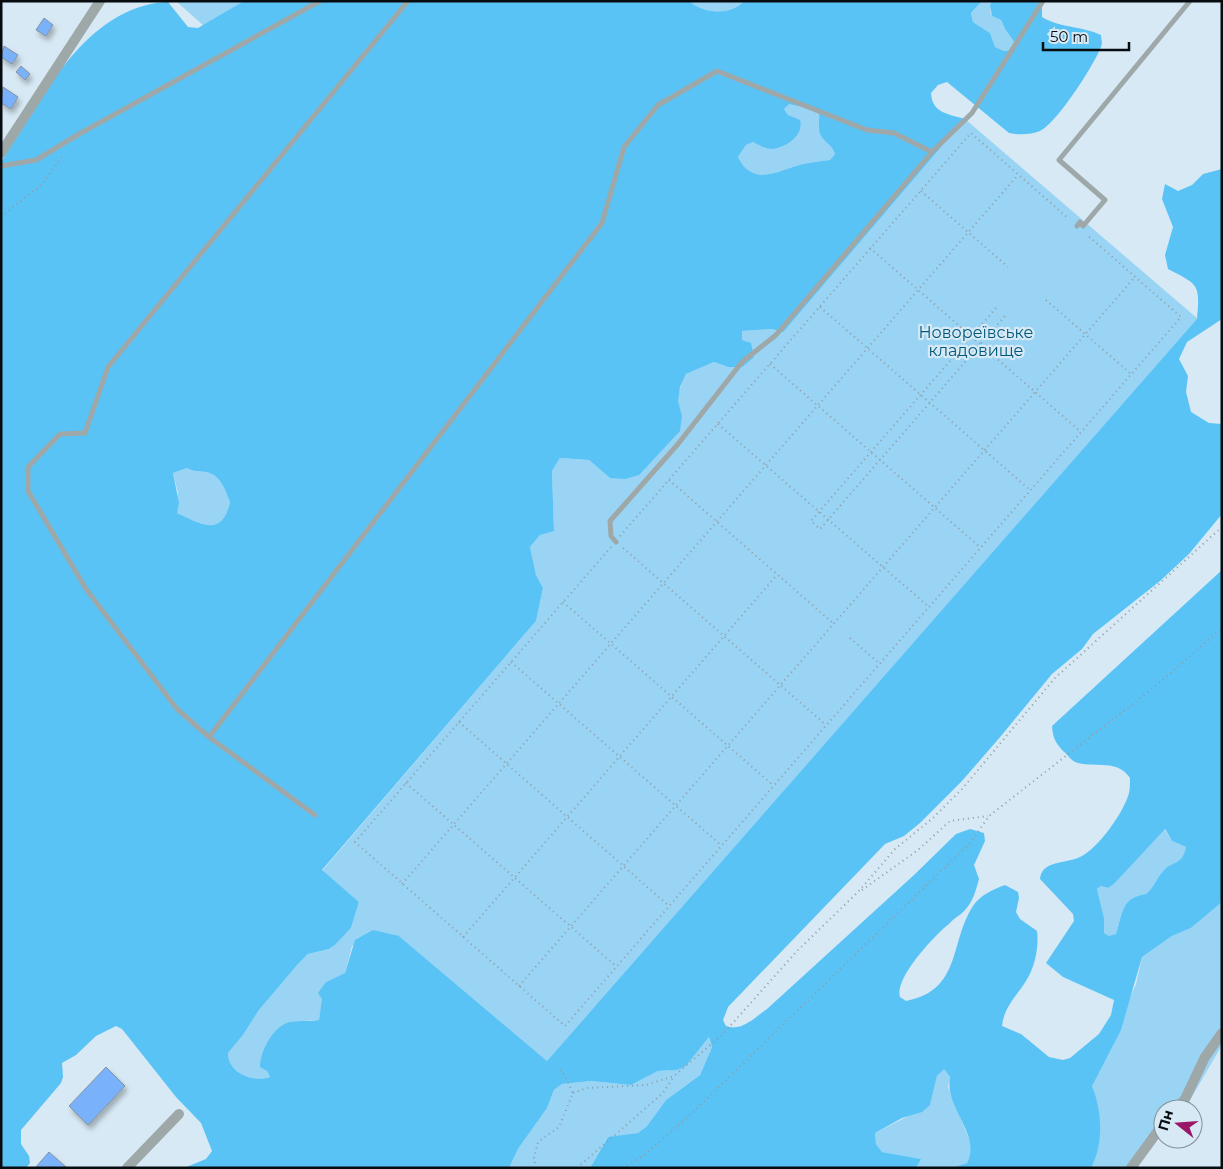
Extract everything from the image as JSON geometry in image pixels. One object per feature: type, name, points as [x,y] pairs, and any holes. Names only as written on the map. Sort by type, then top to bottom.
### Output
[{"type":"street","points":[[1,153],[100,1]]},
{"type":"street","points":[[1185,1099],[1205,1057],[1222,1034]]},
{"type":"street","points":[[127,1168],[179,1114]]},
{"type":"street","points":[[1131,1168],[1153,1138]]},
{"type":"lane","points":[[1,166],[36,160],[78,134],[320,1]]},
{"type":"lane","points":[[315,815],[209,737],[177,709],[86,589],[28,491],[28,467],[60,434],[85,433],[108,367],[408,1]]},
{"type":"lane","points":[[616,542],[611,536],[610,521],[678,444],[742,362],[776,335],[932,152],[972,113],[1042,1]]},
{"type":"lane","points":[[1077,226],[1080,222],[1083,226],[1105,200],[1059,160],[1190,1]]},
{"type":"lane","points":[[209,737],[602,223],[624,147],[658,105],[718,71],[867,130],[894,133],[932,152]]},
{"type":"path","points":[[1068,218],[970,133],[355,842],[565,1026],[1181,317],[1086,234]]},
{"type":"path","points":[[1,217],[41,186],[68,149]]},
{"type":"path","points":[[402,884],[1018,175]]},
{"type":"path","points":[[921,191],[1008,267]]},
{"type":"path","points":[[870,248],[1081,432]]},
{"type":"path","points":[[520,986],[1135,277]]},
{"type":"path","points":[[1046,300],[1131,374]]},
{"type":"path","points":[[820,307],[1030,490]]},
{"type":"path","points":[[996,308],[811,521],[820,529],[1005,316]]},
{"type":"path","points":[[770,364],[980,548]]},
{"type":"path","points":[[718,424],[929,608]]},
{"type":"path","points":[[669,480],[834,624]]},
{"type":"path","points":[[577,1168],[663,1093],[674,1076],[723,1034],[797,951],[858,892],[895,849],[933,818],[962,789],[1055,678],[1222,527]]},
{"type":"path","points":[[616,542],[826,726]]},
{"type":"path","points":[[463,936],[777,575]]},
{"type":"path","points":[[563,602],[774,786]]},
{"type":"path","points":[[623,1168],[644,1154],[691,1114],[971,842],[989,816],[1158,684],[1222,628]]},
{"type":"path","points":[[850,638],[880,664]]},
{"type":"path","points":[[511,662],[722,846]]},
{"type":"path","points":[[459,722],[669,906]]},
{"type":"path","points":[[406,783],[617,967]]},
{"type":"path","points":[[858,892],[918,850],[950,820],[989,816]]},
{"type":"path","points":[[557,1068],[562,1071],[573,1093]]},
{"type":"path","points":[[536,1168],[534,1158],[538,1142],[559,1127],[573,1093],[587,1088],[646,1085],[674,1076]]},
{"type":"green space","points":[[176,1],[244,1],[204,26]]},
{"type":"green space","points":[[689,1],[744,1],[732,9],[717,12],[702,9]]},
{"type":"green space","points":[[982,1],[992,1],[990,11],[992,16],[1001,20],[1017,46],[1014,50],[1004,51],[995,47],[990,33],[973,22],[971,13]]},
{"type":"green space","points":[[789,103],[818,110],[820,134],[835,154],[830,160],[803,164],[776,173],[759,174],[751,172],[738,157],[746,145],[753,142],[766,148],[788,115],[784,109]]},
{"type":"green space","name":"Новореївське кладовище","points":[[965,119],[1198,319],[547,1061],[399,936],[352,946],[345,973],[326,982],[319,1020],[290,1022],[267,1071],[270,1077],[256,1079],[237,1071],[229,1060],[228,1053],[243,1035],[259,1010],[308,954],[329,949],[351,928],[359,902],[322,871],[536,621],[543,588],[536,575],[530,547],[540,535],[554,530],[552,471],[560,458],[589,460],[610,478],[653,455],[662,448],[677,430],[681,418],[678,396],[686,374],[714,362],[728,367],[742,340],[742,331],[772,329],[783,331]]},
{"type":"green space","points":[[187,468],[215,476],[224,488],[230,502],[222,520],[216,524],[202,524],[177,513],[178,493],[173,473]]},
{"type":"green space","points":[[1164,829],[1172,841],[1186,847],[1182,857],[1163,871],[1146,894],[1138,896],[1127,903],[1116,934],[1109,937],[1104,933],[1104,918],[1097,889],[1101,886],[1108,888],[1114,884]]},
{"type":"green space","points":[[1222,902],[1222,1045],[1191,1099],[1153,1099],[1153,1144],[1133,1168],[1091,1168],[1097,1150],[1099,1127],[1097,1105],[1092,1086],[1136,984],[1142,957],[1172,936],[1191,928]]},
{"type":"green space","points":[[709,1037],[712,1047],[700,1075],[666,1100],[647,1126],[638,1133],[607,1138],[590,1168],[509,1168],[518,1149],[547,1108],[554,1090],[562,1084],[591,1081],[631,1085],[658,1071],[667,1071],[686,1066]]},
{"type":"green space","points":[[944,1068],[950,1077],[948,1087],[971,1144],[972,1154],[967,1163],[951,1168],[916,1168],[920,1159],[882,1152],[876,1144],[875,1133],[930,1105],[937,1076]]},
{"type":"shaded area","points":[[244,1],[689,1],[702,9],[717,12],[732,9],[744,1],[982,1],[971,13],[973,22],[990,33],[995,47],[1004,51],[1014,50],[1017,46],[1001,20],[992,16],[990,6],[992,1],[1042,1],[1042,17],[1049,21],[1094,32],[1101,35],[1102,42],[1091,67],[1065,106],[1040,131],[1024,134],[1009,133],[947,82],[938,85],[931,93],[934,105],[942,112],[965,119],[783,332],[772,329],[742,331],[742,340],[751,343],[754,357],[742,367],[728,367],[714,362],[686,374],[680,387],[678,401],[682,416],[680,431],[639,475],[625,479],[610,478],[589,460],[560,458],[552,471],[554,531],[540,535],[530,547],[536,575],[543,588],[536,621],[322,870],[359,902],[351,928],[335,945],[329,949],[308,954],[298,964],[259,1010],[243,1035],[228,1053],[232,1066],[237,1071],[256,1079],[270,1077],[267,1071],[260,1067],[262,1054],[273,1033],[284,1024],[290,1022],[319,1020],[322,999],[318,993],[326,982],[345,973],[355,940],[373,930],[399,936],[547,1061],[1197,319],[1198,299],[1195,287],[1186,279],[1168,269],[1165,255],[1173,227],[1162,199],[1165,184],[1178,191],[1192,185],[1203,174],[1222,169],[1222,319],[1187,342],[1179,359],[1188,376],[1186,392],[1191,412],[1209,423],[1222,424],[1222,514],[1189,554],[1160,581],[1093,634],[1082,649],[1052,674],[962,781],[920,823],[904,836],[885,844],[728,1007],[723,1020],[726,1026],[737,1027],[748,1023],[767,1009],[914,875],[956,834],[970,829],[984,833],[985,841],[974,865],[979,879],[974,896],[963,912],[935,937],[917,957],[903,979],[900,997],[906,1001],[924,995],[937,987],[952,963],[960,935],[973,906],[983,896],[1005,885],[1018,892],[1019,898],[1016,912],[1020,919],[1037,931],[1037,944],[1032,970],[1005,1013],[1002,1026],[1021,1034],[1049,1057],[1063,1060],[1070,1058],[1099,1034],[1111,1015],[1114,1000],[1063,977],[1046,963],[1074,921],[1073,914],[1040,879],[1045,869],[1050,866],[1080,857],[1095,846],[1122,810],[1129,791],[1130,778],[1125,772],[1113,766],[1085,764],[1074,761],[1056,742],[1052,726],[1222,570],[1222,902],[1191,928],[1172,936],[1142,957],[1121,1030],[1092,1086],[1100,1116],[1100,1138],[1091,1168],[951,1168],[967,1163],[970,1142],[952,1099],[950,1077],[944,1069],[937,1076],[930,1105],[922,1112],[902,1118],[875,1133],[876,1144],[882,1152],[921,1159],[916,1168],[590,1168],[608,1137],[638,1133],[647,1126],[666,1100],[700,1075],[712,1047],[709,1037],[686,1066],[677,1070],[658,1071],[631,1085],[591,1081],[562,1084],[554,1090],[547,1108],[518,1149],[509,1168],[184,1168],[206,1159],[212,1151],[201,1123],[176,1097],[122,1029],[116,1026],[96,1036],[76,1055],[62,1063],[63,1077],[61,1083],[21,1130],[21,1144],[29,1156],[30,1163],[26,1168],[1,1168],[1,162],[49,85],[68,60],[89,38],[113,20],[139,7],[168,2],[188,27],[198,28]],"holes":[[[789,104],[818,110],[820,134],[835,154],[830,160],[803,164],[776,173],[759,174],[751,172],[738,157],[746,145],[753,142],[764,148],[778,148],[789,143],[797,135],[801,125],[800,120],[788,115],[784,109]],[[187,468],[215,476],[224,488],[230,502],[222,520],[216,524],[202,524],[177,513],[179,503],[173,473]],[[1165,829],[1172,841],[1186,847],[1180,860],[1163,871],[1146,894],[1138,896],[1127,903],[1116,934],[1109,936],[1104,933],[1104,918],[1097,889],[1101,886],[1108,888],[1114,884]]]},
{"type":"building","points":[[44,18],[53,25],[46,36],[36,30]]},
{"type":"building","points":[[4,46],[18,55],[12,64],[1,57]]},
{"type":"building","points":[[21,66],[30,74],[25,80],[16,72]]},
{"type":"building","points":[[3,87],[18,97],[11,109],[1,103]]},
{"type":"building","points":[[106,1067],[125,1086],[88,1125],[69,1106]]},
{"type":"building","points":[[49,1152],[67,1168],[35,1168]]}]
